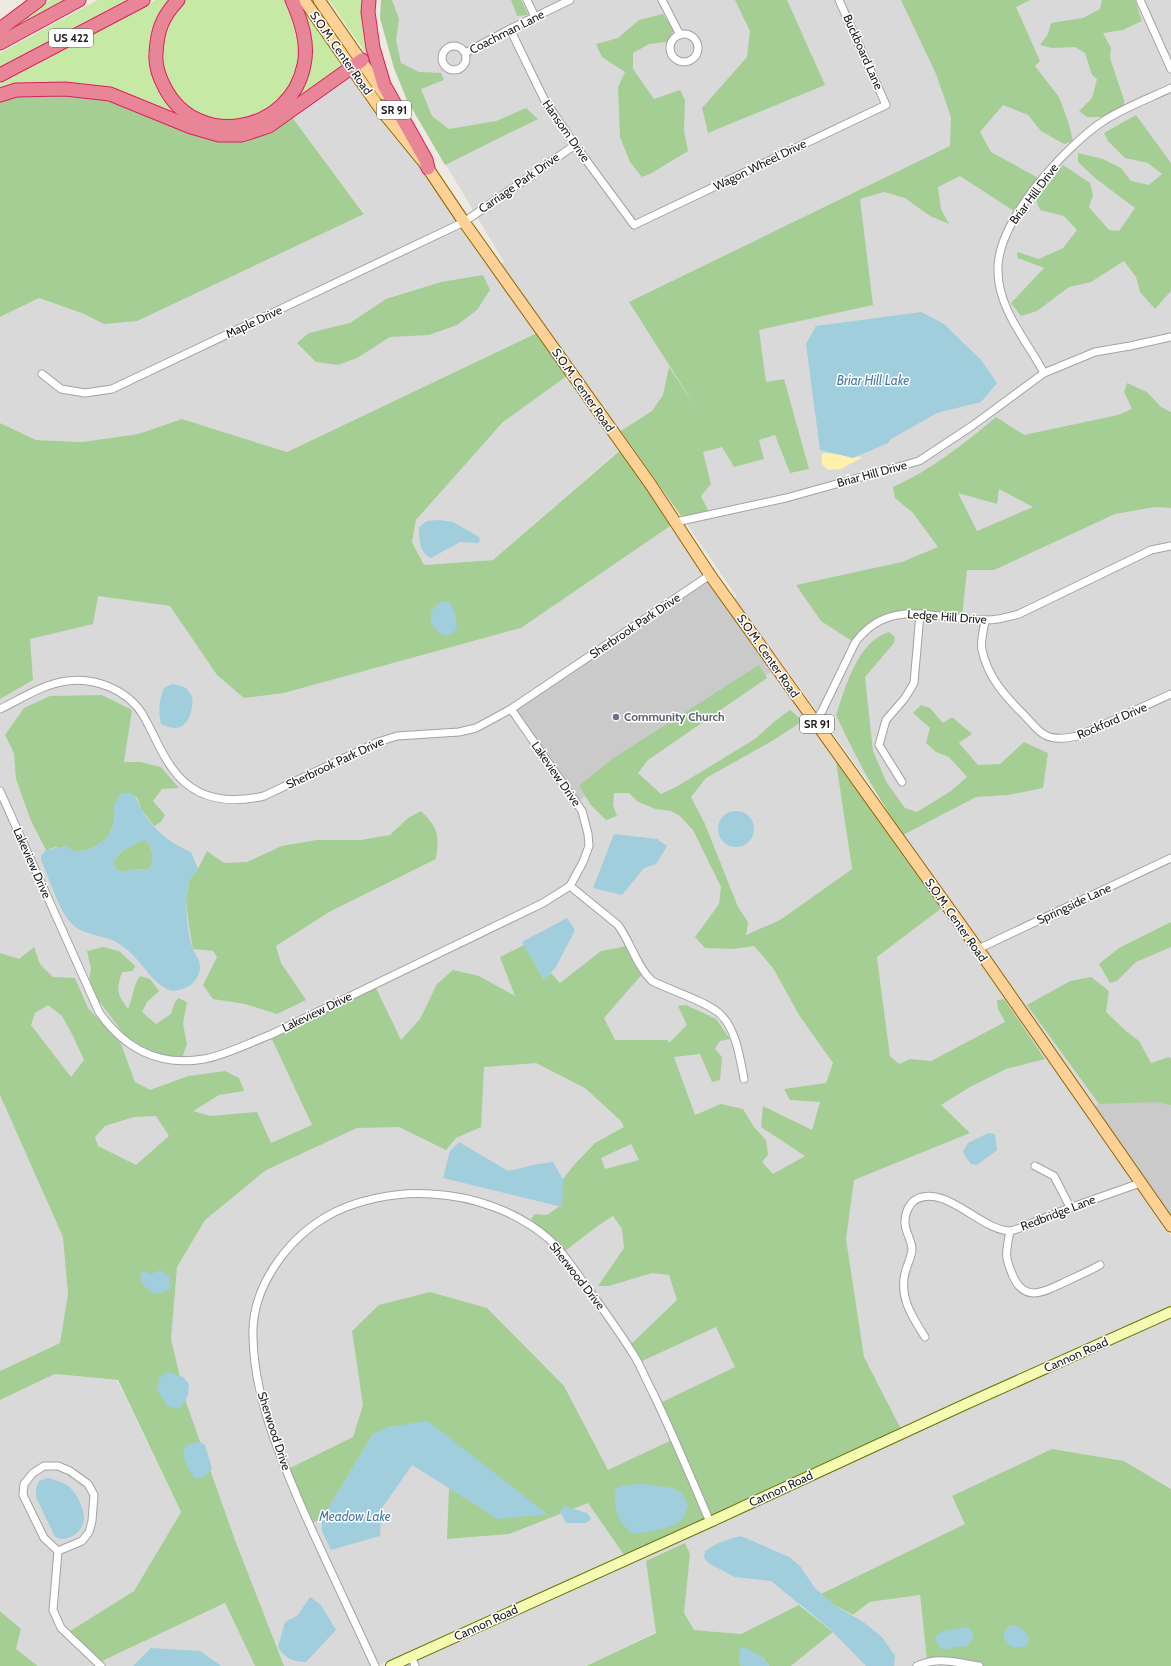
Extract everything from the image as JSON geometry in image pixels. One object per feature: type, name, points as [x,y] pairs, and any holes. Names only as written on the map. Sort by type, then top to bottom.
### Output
[{"type":"highway","points":[[0,29],[33,6],[39,0]]},
{"type":"highway","name":"US 422","points":[[0,42],[79,0]]},
{"type":"highway","name":"US 422","points":[[0,75],[143,0]]},
{"type":"highway","points":[[178,0],[168,10],[157,35],[155,60],[159,78],[169,96],[180,108],[196,120],[224,127],[238,127],[260,121],[277,110],[296,88],[305,63],[304,39],[300,18],[292,0]]},
{"type":"highway","points":[[369,0],[368,12],[373,48],[384,85],[426,160],[426,165]]},
{"type":"highway","points":[[0,95],[16,90],[65,89],[110,94],[191,127],[220,135],[242,135],[269,126],[356,64]]},
{"type":"main road","name":"S.O.M. Center Road","points":[[304,0],[356,64]]},
{"type":"main road","name":"S.O.M. Center Road","points":[[319,0],[381,110],[426,165],[464,222],[676,522],[710,575],[978,949],[1171,1226]]},
{"type":"main road","name":"Cannon Road","points":[[391,1666],[414,1662],[599,1571],[1171,1312]]},
{"type":"street","points":[[527,0],[535,17]]},
{"type":"street","name":"Coachman Lane","points":[[465,53],[570,0]]},
{"type":"street","points":[[662,0],[680,35]]},
{"type":"street","name":"Buckboard Lane","points":[[839,0],[886,105]]},
{"type":"street","points":[[1140,0],[1171,69]]},
{"type":"street","name":"Hansom Drive","points":[[510,29],[544,99],[575,145],[634,226]]},
{"type":"street","name":"Briar Hill Drive","points":[[1044,373],[1018,330],[1002,297],[998,272],[1000,250],[1006,232],[1017,213],[1051,169],[1085,134],[1106,119],[1171,88]]},
{"type":"street","name":"Wagon Wheel Drive","points":[[634,226],[886,105]]},
{"type":"street","name":"Carriage Park Drive","points":[[464,222],[575,145]]},
{"type":"street","name":"Maple Drive","points":[[42,374],[61,389],[84,393],[112,389],[464,222]]},
{"type":"street","name":"Briar Hill Drive","points":[[676,522],[786,498],[919,461],[967,430],[1044,373],[1095,352],[1171,337]]},
{"type":"street","name":"Ledge Hill Drive","points":[[815,722],[822,711],[848,655],[860,635],[887,617],[898,614],[920,614],[985,620],[1003,619],[1019,614],[1151,550],[1171,546]]},
{"type":"street","name":"Sherbrook Park Drive","points":[[0,710],[47,686],[67,681],[92,680],[113,688],[129,699],[142,714],[172,770],[187,784],[204,794],[224,800],[247,800],[264,796],[378,742],[397,736],[459,732],[476,728],[511,709],[710,575]]},
{"type":"street","points":[[902,782],[879,745],[886,720],[905,698],[914,683],[920,614]]},
{"type":"street","name":"Rockford Drive","points":[[985,620],[981,649],[987,667],[1005,696],[1036,728],[1046,736],[1068,739],[1081,736],[1171,694]]},
{"type":"street","name":"Lakeview Drive","points":[[0,791],[99,1012],[109,1026],[125,1041],[144,1053],[164,1059],[186,1061],[204,1059],[228,1052],[270,1034],[543,903],[570,886],[583,862],[589,846],[588,834],[582,811],[511,709]]},
{"type":"street","name":"Springside Lane","points":[[978,949],[1171,858]]},
{"type":"street","points":[[570,886],[618,924],[638,964],[652,981],[719,1013],[730,1028],[744,1079]]},
{"type":"street","points":[[1035,1166],[1054,1176],[1070,1207]]},
{"type":"street","name":"Redbridge Lane","points":[[925,1337],[905,1303],[903,1290],[905,1273],[912,1251],[912,1242],[904,1222],[906,1211],[912,1202],[920,1197],[929,1195],[941,1198],[992,1226],[1010,1231],[1070,1207],[1140,1183]]},
{"type":"street","name":"Sherwood Drive","points":[[375,1666],[318,1544],[275,1439],[260,1392],[253,1335],[256,1310],[264,1287],[275,1265],[292,1244],[307,1229],[328,1216],[363,1202],[390,1195],[415,1192],[447,1194],[480,1202],[506,1212],[531,1226],[550,1240],[570,1264],[636,1358],[666,1420],[710,1522]]},
{"type":"street","points":[[1010,1231],[1005,1254],[1017,1285],[1025,1291],[1036,1294],[1048,1291],[1100,1265]]},
{"type":"street","points":[[44,1466],[58,1466],[70,1471],[88,1484],[94,1495],[92,1521],[89,1532],[82,1541],[58,1551],[44,1538],[23,1494],[24,1484],[33,1473],[44,1466]]},
{"type":"street","points":[[58,1551],[53,1610],[61,1628],[101,1666]]},
{"type":"street","points":[[917,1666],[927,1661],[936,1660],[979,1666]]},
{"type":"shaded area","points":[[381,0],[1171,0],[1171,1070],[1089,1109],[1072,1093],[1171,1236],[1171,1308],[901,1432],[788,1206],[787,1480],[377,1666],[269,1666],[104,1323],[0,1371],[0,567],[46,588],[203,611],[284,693],[521,628],[669,526],[710,575],[628,770],[777,668],[834,749],[852,869],[780,920],[894,1163],[969,1133],[890,1056],[877,957],[946,905],[1027,1009],[944,894],[895,834],[903,830],[776,655],[770,659],[728,599],[737,597],[641,458],[634,461],[623,447],[493,560],[424,565],[412,542],[416,520],[503,422],[571,373],[541,331],[287,452],[182,419],[138,434],[82,442],[36,440],[0,423],[0,317],[39,298],[84,314],[104,324],[364,213],[289,113],[351,67],[496,267],[504,262],[407,100],[394,68],[380,18]]},
{"type":"shaded area","points":[[710,575],[777,668],[628,770],[576,802],[511,709]]},
{"type":"shaded area","points":[[1171,1070],[1171,1226],[1089,1109]]},
{"type":"shaded area","points":[[1171,1312],[1171,1489],[1124,1461],[952,1497],[966,1524],[741,1634],[665,1628],[586,1666],[391,1666]]},
{"type":"shaded area","points":[[55,1374],[117,1380],[181,1512],[134,1591],[68,1633],[98,1663],[225,1603],[255,1666],[38,1666],[16,1649],[21,1629],[0,1611],[0,1400]]},
{"type":"shaded area","points":[[920,1595],[927,1661],[979,1666],[791,1666],[870,1602]]},
{"type":"green space","points":[[50,0],[71,0],[16,27]]},
{"type":"green space","points":[[98,0],[131,0],[0,71],[0,53]]},
{"type":"green space","points":[[156,0],[171,0],[150,56],[179,112],[180,117],[143,99],[116,91],[0,91],[0,84]]},
{"type":"green space","points":[[186,0],[290,0],[301,51],[291,88],[276,107],[255,119],[213,120],[198,115],[175,97],[160,64],[161,41],[168,21],[175,10]]},
{"type":"green space","points":[[329,0],[367,0],[374,65]]},
{"type":"green space","points":[[381,0],[392,0],[399,19],[396,40],[401,63],[419,72],[441,73],[444,80],[421,89],[432,116],[449,129],[496,121],[526,108],[538,119],[445,165],[407,100],[394,68],[380,18]]},
{"type":"green space","points":[[511,0],[521,0],[528,15],[517,16]]},
{"type":"green space","points":[[735,0],[787,0],[825,85],[708,133],[702,108],[747,57],[750,31]]},
{"type":"green space","points":[[901,0],[1030,0],[1016,7],[1040,61],[1035,66],[1059,97],[1068,121],[1073,141],[1064,144],[1041,131],[1028,115],[1003,105],[980,132],[991,152],[1042,180],[1017,213],[960,176],[938,187],[941,209],[949,224],[930,216],[905,198],[884,192],[860,199],[873,305],[759,330],[766,382],[784,379],[809,469],[790,473],[775,435],[759,440],[764,459],[734,467],[722,447],[703,452],[711,484],[701,496],[709,512],[681,516],[621,431],[652,411],[663,395],[669,367],[697,409],[629,302],[950,146],[951,117],[936,74]]},
{"type":"green space","points":[[1102,0],[1135,0],[1142,21],[1123,30],[1103,33],[1111,48],[1110,58],[1124,100],[1124,109],[1102,117],[1087,117],[1079,111],[1092,98],[1097,79],[1092,75],[1085,53],[1075,47],[1052,48],[1040,45],[1048,34],[1051,23],[1083,18],[1100,9]]},
{"type":"green space","points":[[304,10],[345,68],[291,107],[293,101],[300,92],[301,11]]},
{"type":"green space","points":[[663,14],[674,30],[667,42],[649,44],[633,53],[633,69],[654,99],[680,90],[685,100],[684,131],[688,151],[650,174],[642,177],[630,162],[620,137],[618,87],[625,72],[602,57],[596,44],[618,38],[639,20]]},
{"type":"green space","points":[[110,94],[191,127],[289,113],[364,214],[137,321],[104,324],[84,314],[39,298],[0,317],[0,95]]},
{"type":"green space","points":[[1136,115],[1171,163],[1171,291],[1155,309],[1140,292],[1136,277],[1124,261],[1091,282],[1069,287],[1037,311],[1021,316],[1011,303],[1044,268],[1018,258],[1017,252],[1039,259],[1063,248],[1077,230],[1064,216],[1040,210],[1036,200],[1063,165],[1090,183],[1093,195],[1089,207],[1109,230],[1119,231],[1135,208],[1095,178],[1078,162],[1078,153],[1103,159],[1121,168],[1131,181],[1149,185],[1162,174],[1148,163],[1125,158],[1108,141],[1104,133]]},
{"type":"green space","points":[[483,275],[490,290],[477,310],[457,325],[429,335],[390,337],[357,358],[338,365],[316,362],[297,343],[309,333],[350,323],[386,299],[441,282]]},
{"type":"green space","points":[[541,331],[571,373],[503,422],[416,520],[412,542],[424,565],[493,560],[624,447],[676,522],[521,628],[284,693],[244,698],[217,675],[170,606],[98,596],[93,624],[30,639],[33,680],[0,699],[0,423],[36,440],[82,442],[138,434],[182,419],[287,452]]},
{"type":"green space","points":[[1127,383],[1147,392],[1161,407],[1171,412],[1171,508],[1155,507],[1115,514],[994,570],[967,570],[962,618],[920,614],[882,619],[855,643],[821,621],[796,585],[902,562],[938,547],[913,513],[895,498],[893,487],[921,473],[947,456],[996,417],[1024,435],[1118,415],[1132,409],[1124,392]],"holes":[[[999,489],[1033,507],[977,531],[958,493],[997,504]]]},
{"type":"green space","points":[[889,632],[895,637],[894,643],[865,677],[873,751],[887,783],[905,808],[917,812],[951,791],[967,777],[949,757],[936,752],[926,743],[930,728],[913,713],[921,705],[930,708],[943,723],[952,717],[972,734],[959,743],[978,765],[1000,764],[1024,742],[1048,753],[1043,788],[1008,795],[976,797],[903,835],[867,776],[836,715],[854,666],[861,655],[878,637]]},
{"type":"green space","points":[[759,665],[767,678],[648,760],[638,773],[661,794],[676,787],[755,739],[790,710],[803,721],[772,741],[706,778],[691,797],[705,824],[738,907],[748,922],[746,935],[780,920],[852,869],[834,749],[946,905],[877,957],[890,1056],[899,1064],[910,1059],[931,1061],[1005,1022],[998,1009],[997,1000],[1004,999],[1045,1059],[1006,1069],[970,1087],[941,1105],[970,1133],[854,1180],[846,1239],[864,1357],[903,1433],[627,1559],[588,1503],[509,1534],[447,1539],[449,1488],[498,1519],[373,1434],[322,1519],[309,1524],[286,1470],[353,1437],[363,1405],[352,1331],[379,1305],[430,1292],[487,1308],[564,1386],[608,1470],[674,1439],[658,1404],[735,1367],[716,1327],[638,1363],[628,1347],[677,1300],[669,1275],[652,1273],[609,1286],[598,1286],[624,1248],[622,1229],[613,1216],[565,1251],[531,1219],[535,1214],[547,1215],[560,1206],[563,1179],[595,1143],[624,1127],[621,1121],[585,1088],[536,1063],[484,1067],[481,1127],[456,1138],[446,1150],[399,1127],[357,1128],[266,1170],[205,1220],[177,1267],[171,1339],[186,1402],[235,1540],[284,1666],[255,1666],[225,1603],[98,1663],[67,1633],[134,1591],[181,1512],[118,1380],[55,1374],[0,1400],[0,1371],[60,1343],[68,1294],[63,1237],[0,1095],[0,953],[19,959],[34,947],[40,964],[53,977],[75,978],[88,1008],[121,1044],[135,1082],[150,1090],[188,1076],[225,1071],[239,1078],[244,1091],[219,1095],[193,1111],[210,1116],[257,1112],[271,1143],[312,1125],[270,1035],[374,984],[401,1040],[420,1019],[437,984],[453,970],[479,976],[515,996],[500,957],[524,945],[544,980],[551,973],[560,983],[601,951],[623,947],[628,942],[644,972],[604,1018],[615,1040],[668,1040],[669,1043],[687,1025],[678,1006],[686,1005],[716,1019],[730,1039],[720,1041],[715,1049],[722,1057],[720,1080],[712,1082],[700,1054],[674,1057],[695,1115],[721,1104],[743,1109],[754,1127],[766,1140],[768,1155],[762,1162],[773,1174],[805,1156],[761,1127],[763,1106],[812,1130],[820,1102],[790,1100],[784,1089],[826,1083],[833,1063],[799,1015],[773,968],[754,946],[732,949],[705,948],[695,937],[719,904],[721,887],[693,830],[680,816],[671,811],[656,809],[638,802],[629,793],[614,793],[613,805],[617,816],[606,820],[591,805],[579,786],[612,759]],"holes":[[[48,1005],[62,1016],[84,1060],[71,1077],[31,1025],[35,1013]],[[156,1116],[169,1136],[136,1165],[98,1146],[95,1137],[105,1126],[134,1117]],[[631,1144],[639,1160],[605,1169],[601,1158]]]},
{"type":"green space","points":[[102,695],[132,710],[124,762],[140,762],[161,767],[179,788],[162,789],[153,801],[165,815],[161,822],[154,826],[141,809],[137,797],[120,795],[114,806],[114,823],[107,838],[91,849],[76,852],[56,847],[46,850],[31,821],[16,779],[14,753],[5,735],[24,708],[50,696]]},
{"type":"green space","points":[[421,811],[427,817],[436,833],[436,859],[329,912],[276,946],[281,963],[306,1000],[277,1014],[245,1004],[213,999],[203,985],[217,957],[213,951],[193,949],[186,899],[189,880],[198,869],[207,851],[224,863],[247,862],[282,846],[316,840],[361,840],[390,835],[408,818]]},
{"type":"green space","points":[[140,841],[147,841],[151,848],[152,861],[150,868],[145,870],[135,869],[124,872],[116,869],[113,862],[122,851]]},
{"type":"green space","points":[[1171,922],[1171,947],[1136,962],[1117,981],[1110,983],[1099,964],[1119,948]]},
{"type":"green space","points":[[103,947],[119,951],[135,966],[133,971],[122,972],[118,988],[120,995],[128,1009],[136,983],[140,976],[150,979],[159,991],[147,1002],[142,1012],[156,1024],[171,1014],[174,1004],[178,998],[187,1002],[183,1024],[187,1044],[182,1058],[154,1053],[126,1037],[96,997],[89,980],[91,969],[87,951]]},
{"type":"green space","points":[[1091,977],[1109,991],[1106,1012],[1139,1041],[1151,1063],[1169,1057],[1171,1059],[1171,1105],[1155,1102],[1099,1104],[1027,1005],[1070,981]]},
{"type":"green space","points":[[1052,1449],[1124,1461],[1171,1489],[1171,1666],[979,1666],[927,1661],[920,1595],[870,1602],[853,1615],[834,1605],[821,1594],[965,1524],[952,1496]]},
{"type":"green space","points":[[685,1543],[690,1554],[684,1613],[694,1630],[741,1634],[799,1605],[833,1632],[791,1666],[769,1666],[762,1657],[739,1659],[741,1666],[586,1666],[656,1633],[646,1561]]},
{"type":"green space","points":[[0,1611],[21,1629],[16,1649],[38,1666],[0,1666]]},
{"type":"sand","points":[[825,453],[861,458],[841,469],[828,470],[822,464],[822,454]]},
{"type":"water","name":"Briar Hill Lake","points":[[921,312],[944,324],[981,360],[997,383],[981,402],[937,413],[891,439],[888,443],[853,458],[820,450],[806,344],[816,326]]},
{"type":"water","points":[[439,520],[453,522],[479,537],[480,540],[478,543],[460,542],[431,558],[424,553],[420,545],[419,527],[427,521]]},
{"type":"water","points":[[441,602],[449,602],[456,617],[457,627],[453,633],[447,636],[436,630],[431,620],[432,610]]},
{"type":"water","points":[[172,684],[186,688],[191,695],[193,703],[191,714],[186,723],[178,728],[167,727],[161,724],[160,719],[159,710],[162,692],[164,688]]},
{"type":"water","points":[[129,792],[134,796],[146,817],[163,835],[191,852],[198,869],[191,877],[187,887],[186,905],[189,934],[193,949],[199,961],[200,969],[198,976],[193,983],[182,989],[171,991],[163,987],[153,979],[132,954],[118,943],[107,938],[88,933],[71,923],[63,911],[41,860],[41,856],[46,850],[66,846],[76,852],[91,849],[107,838],[114,823],[114,806],[120,794]],"holes":[[[140,841],[147,841],[151,848],[152,854],[150,868],[145,870],[135,869],[124,872],[116,869],[113,862],[122,851]]]},
{"type":"water","points":[[740,811],[749,816],[753,822],[753,836],[749,842],[740,847],[732,847],[723,842],[719,836],[718,825],[723,816],[729,812]]},
{"type":"water","points":[[614,834],[657,839],[667,846],[656,864],[644,868],[622,895],[593,888]]},
{"type":"water","points":[[567,918],[575,930],[556,967],[544,980],[522,942]]},
{"type":"water","points":[[988,1133],[995,1134],[997,1150],[977,1165],[971,1164],[963,1151],[968,1143]]},
{"type":"water","points":[[459,1142],[508,1171],[553,1162],[563,1179],[562,1207],[443,1178],[450,1151]]},
{"type":"water","points":[[160,1270],[169,1275],[171,1289],[161,1293],[149,1291],[140,1280],[142,1271],[152,1274]]},
{"type":"water","points":[[166,1372],[183,1377],[189,1384],[188,1395],[180,1409],[167,1406],[157,1389],[160,1378]]},
{"type":"water","name":"Meadow Lake","points":[[428,1421],[547,1514],[498,1519],[412,1465],[382,1508],[380,1536],[331,1550],[322,1531],[322,1519],[373,1434],[388,1427]]},
{"type":"water","points":[[200,1442],[205,1445],[212,1469],[204,1477],[195,1479],[185,1462],[183,1452],[187,1445]]},
{"type":"water","points":[[48,1478],[68,1486],[77,1497],[81,1506],[84,1515],[83,1524],[81,1529],[74,1536],[69,1538],[60,1539],[55,1537],[36,1497],[36,1488],[39,1481]]},
{"type":"water","points":[[642,1484],[673,1488],[682,1493],[688,1506],[683,1518],[674,1525],[652,1531],[632,1534],[623,1524],[616,1510],[615,1490],[621,1486]]},
{"type":"water","points":[[565,1506],[587,1513],[591,1519],[586,1523],[566,1523],[560,1511]]},
{"type":"water","points":[[741,1536],[789,1557],[800,1566],[815,1588],[834,1605],[862,1621],[882,1637],[895,1656],[894,1666],[866,1666],[831,1630],[771,1581],[735,1577],[710,1564],[704,1558],[705,1551],[709,1548],[731,1538]]},
{"type":"water","points":[[310,1597],[321,1605],[336,1630],[306,1662],[297,1661],[287,1657],[278,1647],[285,1622],[298,1615]]},
{"type":"water","points":[[1010,1625],[1019,1627],[1026,1633],[1029,1639],[1028,1645],[1023,1647],[1012,1647],[1004,1639],[1004,1632]]},
{"type":"water","points":[[965,1627],[970,1629],[974,1637],[966,1647],[959,1646],[941,1649],[935,1640],[936,1636],[943,1631]]},
{"type":"water","points":[[745,1647],[762,1657],[769,1666],[741,1666],[739,1659],[740,1649]]},
{"type":"water","points":[[151,1648],[200,1651],[221,1666],[133,1666]]},
{"type":"place","name":"Community Church","points":[[616,717]]}]
